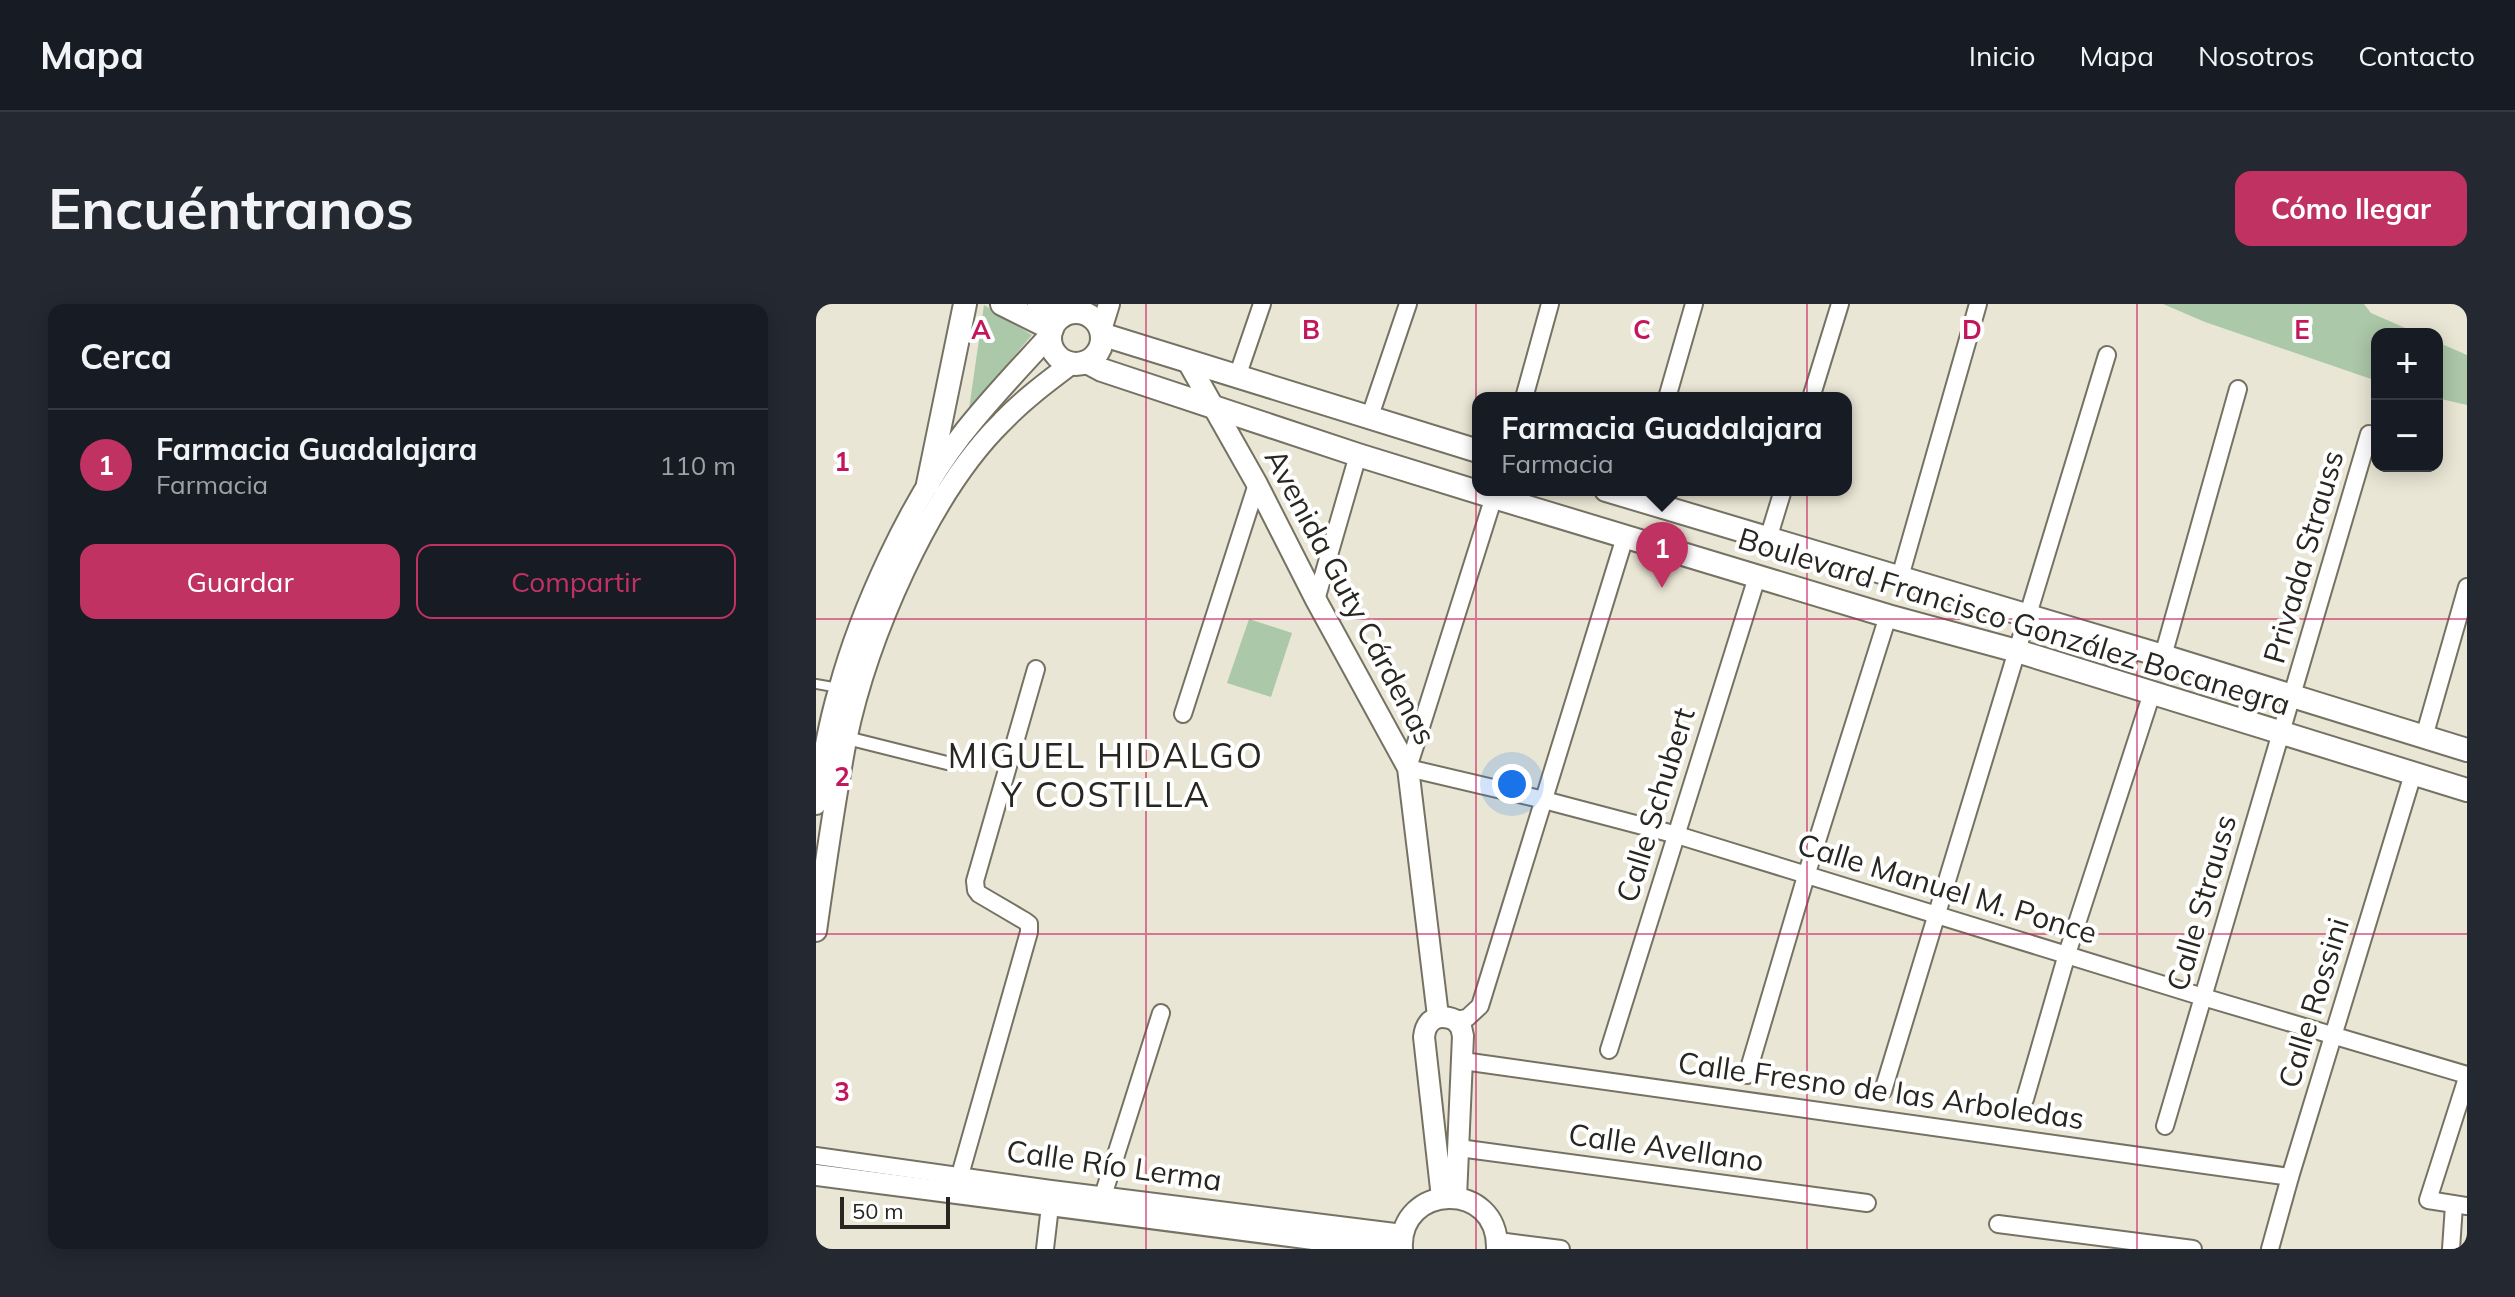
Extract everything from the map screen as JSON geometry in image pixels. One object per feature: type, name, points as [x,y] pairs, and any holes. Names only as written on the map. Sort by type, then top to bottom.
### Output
[{"type":"main road","points":[[928,484],[965,304]]},
{"type":"main road","points":[[1002,304],[1063,319],[1091,316],[1102,333],[1472,449]]},
{"type":"main road","points":[[1039,304],[1063,319]]},
{"type":"main road","points":[[1063,319],[1051,345],[1062,360],[1079,363],[1099,351],[1102,333]]},
{"type":"main road","name":"Boulevard Francisco González Bocanegra","points":[[1079,363],[1358,455],[1472,487]]},
{"type":"main road","name":"Boulevard Francisco González Bocanegra","points":[[1501,496],[1625,537],[1888,616],[2017,651],[2467,790]]},
{"type":"main road","name":"Boulevard Francisco González Bocanegra","points":[[1642,496],[1764,537],[2467,750]]},
{"type":"main road","points":[[1752,575],[1764,537]]},
{"type":"street","points":[[1102,333],[1109,304]]},
{"type":"street","points":[[1237,377],[1262,304]]},
{"type":"street","points":[[1369,419],[1408,304]]},
{"type":"street","points":[[1526,392],[1550,304]]},
{"type":"street","points":[[1669,392],[1694,304]]},
{"type":"street","points":[[1813,392],[1840,304]]},
{"type":"street","points":[[1900,577],[1978,304]]},
{"type":"street","points":[[816,804],[821,742],[839,688],[879,582],[928,484],[960,437],[1063,319]]},
{"type":"street","points":[[1883,1091],[2107,355]]},
{"type":"street","name":"Avenida Guty Cárdenas","points":[[1188,362],[1257,484],[1408,768],[1447,1018]]},
{"type":"street","points":[[816,931],[847,738],[869,658],[901,578],[933,514],[965,465],[999,424],[1032,393],[1079,363]]},
{"type":"street","points":[[2163,656],[2238,389]]},
{"type":"street","name":"Privada Strauss","points":[[2292,696],[2369,434]]},
{"type":"street","points":[[1316,600],[1358,455]]},
{"type":"street","points":[[1183,714],[1257,484]]},
{"type":"street","points":[[1408,768],[1494,496]]},
{"type":"street","points":[[1764,537],[1781,496]]},
{"type":"street","points":[[1447,1018],[1467,1018],[1480,1006],[1625,537]]},
{"type":"street","name":"Calle Schubert","points":[[1609,1050],[1677,835],[1752,575]]},
{"type":"street","points":[[2424,737],[2467,587]]},
{"type":"street","points":[[1747,1075],[1888,616]]},
{"type":"street","points":[[960,1175],[1030,928],[1025,921],[979,894],[975,886],[1036,669]]},
{"type":"street","points":[[2025,1099],[2067,954],[2152,693]]},
{"type":"street","name":"Calle Strauss","points":[[2165,1126],[2292,696]]},
{"type":"street","points":[[847,738],[947,763]]},
{"type":"street","name":"Calle Manuel M. Ponce","points":[[1408,768],[1677,835],[2467,1076]]},
{"type":"street","name":"Calle Rossini","points":[[2270,1249],[2413,774]]},
{"type":"street","points":[[1101,1203],[1161,1013]]},
{"type":"street","name":"Avenida Guty Cárdenas","points":[[1447,1018],[1461,1027],[1463,1036],[1459,1148],[1449,1197],[1424,1037],[1430,1020],[1447,1018]]},
{"type":"street","name":"Calle Fresno de las Arboledas","points":[[1463,1061],[2290,1177]]},
{"type":"street","points":[[2451,1249],[2460,1205],[2428,1200],[2467,1076]]},
{"type":"street","name":"Calle Avellano","points":[[1459,1148],[1867,1203]]},
{"type":"street","name":"Calle Río Lerma","points":[[816,1156],[960,1175],[1101,1203],[1399,1244]]},
{"type":"street","name":"Calle Río Lerma","points":[[816,1175],[1050,1206],[1101,1203]]},
{"type":"street","points":[[1399,1244],[1411,1217],[1425,1204],[1449,1197],[1469,1201],[1489,1217],[1498,1245],[1561,1249]]},
{"type":"street","points":[[1045,1249],[1050,1206]]},
{"type":"street","points":[[1998,1224],[2193,1249]]},
{"type":"lane","points":[[816,684],[839,688]]},
{"type":"green space","points":[[2163,304],[2364,304],[2371,313],[2405,328],[2371,328],[2371,379],[2205,322]]},
{"type":"green space","points":[[984,305],[1032,335],[969,409]]},
{"type":"green space","points":[[2443,345],[2467,355],[2467,405],[2443,399]]},
{"type":"green space","points":[[1249,619],[1292,633],[1271,697],[1227,683]]},
{"type":"place","name":"Farmacia Guadalajara","points":[[1662,588]]},
{"type":"district","name":"MIGUEL HIDALGO Y COSTILLA","points":[[1106,776]]}]
